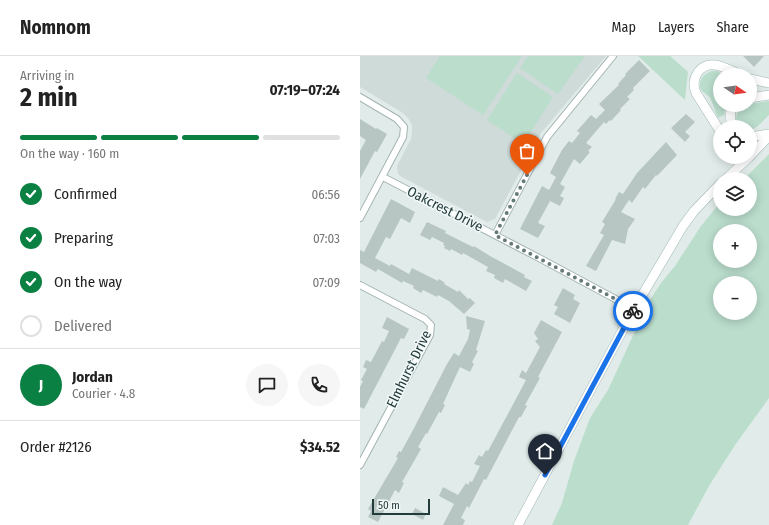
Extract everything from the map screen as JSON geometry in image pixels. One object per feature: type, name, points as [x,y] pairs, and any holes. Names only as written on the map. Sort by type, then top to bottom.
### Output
[{"type":"main road","points":[[713,120],[696,93],[694,87],[695,76],[702,68],[711,64],[725,68]]},
{"type":"main road","points":[[757,80],[769,83]]},
{"type":"main road","points":[[757,97],[769,95]]},
{"type":"main road","points":[[757,136],[769,135]]},
{"type":"main road","points":[[757,148],[769,135]]},
{"type":"main road","points":[[733,172],[742,164]]},
{"type":"main road","points":[[518,525],[634,309],[683,226],[694,211],[713,191]]},
{"type":"street","points":[[495,235],[547,137],[613,56]]},
{"type":"street","points":[[360,97],[397,119],[404,127],[403,137],[360,218]]},
{"type":"street","name":"Oakcrest Drive","points":[[383,177],[634,309]]},
{"type":"street","name":"Elmhurst Drive","points":[[360,285],[425,318],[431,325],[430,335],[360,465]]},
{"type":"shaded area","points":[[360,56],[606,56],[541,133],[495,219],[487,222],[398,174],[397,166],[411,139],[412,125],[403,113],[360,87]]},
{"type":"green space","points":[[440,56],[522,56],[483,115],[426,78]]},
{"type":"green space","points":[[528,56],[585,56],[558,94],[520,68]]},
{"type":"green space","points":[[638,56],[670,56],[688,72],[685,100]]},
{"type":"green space","points":[[713,71],[713,106],[710,98],[700,88],[700,81],[706,74]]},
{"type":"green space","points":[[517,73],[553,97],[523,144],[487,120]]},
{"type":"green space","points":[[769,101],[769,115],[758,126],[757,120],[736,120],[738,112],[757,112],[757,103]]},
{"type":"green space","points":[[716,112],[725,112],[724,115],[718,118]]},
{"type":"green space","points":[[769,154],[769,398],[735,445],[709,486],[688,525],[552,525],[562,503],[574,461],[590,418],[608,390],[648,303],[661,283],[675,266],[701,226],[713,211],[713,216],[757,216],[757,172],[751,172]]},
{"type":"building","points":[[743,56],[764,56],[754,67]]},
{"type":"building","points":[[639,60],[650,71],[633,88],[634,90],[627,97],[630,99],[620,109],[621,110],[611,121],[610,120],[606,124],[604,122],[586,143],[592,147],[588,151],[590,152],[580,164],[574,159],[560,184],[565,187],[560,196],[564,198],[560,206],[550,201],[538,223],[545,226],[538,238],[520,229],[542,186],[549,190],[556,177],[550,173],[562,150],[569,141],[572,143],[580,133],[577,131],[591,115],[596,119],[605,110],[599,104],[619,85],[618,84],[626,75],[625,74]]},
{"type":"building","points":[[686,114],[695,122],[685,132],[690,136],[685,142],[671,128]]},
{"type":"building","points":[[360,119],[387,134],[377,152],[375,151],[360,179],[360,151],[366,140],[360,136]]},
{"type":"building","points":[[666,142],[677,155],[657,176],[656,175],[645,189],[643,187],[632,203],[629,200],[621,212],[635,219],[628,229],[625,244],[612,240],[596,271],[586,266],[604,235],[600,233],[605,224],[602,222],[619,192],[623,194],[637,173]]},
{"type":"building","points":[[391,199],[415,212],[410,223],[401,218],[390,239],[386,237],[375,258],[390,266],[391,264],[409,274],[412,268],[438,281],[439,279],[445,283],[444,284],[458,292],[459,290],[468,299],[470,298],[475,303],[464,314],[449,301],[438,295],[437,297],[423,290],[421,293],[413,288],[414,286],[403,281],[402,283],[378,269],[376,272],[360,263],[360,250],[364,252]]},
{"type":"building","points":[[427,222],[446,231],[445,233],[473,247],[474,246],[525,275],[524,277],[532,281],[526,291],[505,279],[503,283],[494,278],[495,275],[486,271],[488,267],[463,253],[462,255],[451,249],[450,251],[444,248],[444,243],[432,237],[430,240],[420,235]]},
{"type":"building","points":[[563,288],[575,295],[573,299],[580,303],[570,323],[554,314],[558,307],[554,305]]},
{"type":"building","points":[[466,316],[485,321],[476,350],[478,351],[472,362],[474,364],[470,372],[460,367],[443,404],[445,405],[441,413],[439,412],[418,447],[421,449],[402,482],[404,483],[399,493],[395,490],[378,522],[368,517],[371,511],[368,509],[398,458],[396,457],[399,451],[401,452],[447,364],[454,353],[459,356],[468,339],[470,330],[467,329]]},
{"type":"building","points":[[387,317],[409,329],[404,339],[401,338],[364,409],[360,407],[360,387],[363,381],[361,380],[367,369],[363,367],[366,360],[371,362],[382,341],[384,342],[389,331],[382,328]]},
{"type":"building","points":[[541,320],[562,332],[538,377],[540,378],[525,405],[527,406],[521,417],[519,417],[486,480],[484,479],[469,508],[467,506],[461,518],[465,520],[463,525],[443,525],[454,504],[439,496],[443,487],[458,495],[466,483],[468,485],[470,481],[472,482],[480,466],[474,464],[479,455],[482,457],[486,450],[488,451],[526,380],[519,377],[522,370],[526,373],[540,347],[535,341],[538,339],[534,333]]},
{"type":"building","points":[[415,508],[426,514],[423,520],[412,514]]},
{"type":"way so far","points":[[527,175],[495,235],[625,304],[634,309],[633,311]]},
{"type":"route","points":[[545,475],[633,311]]}]
